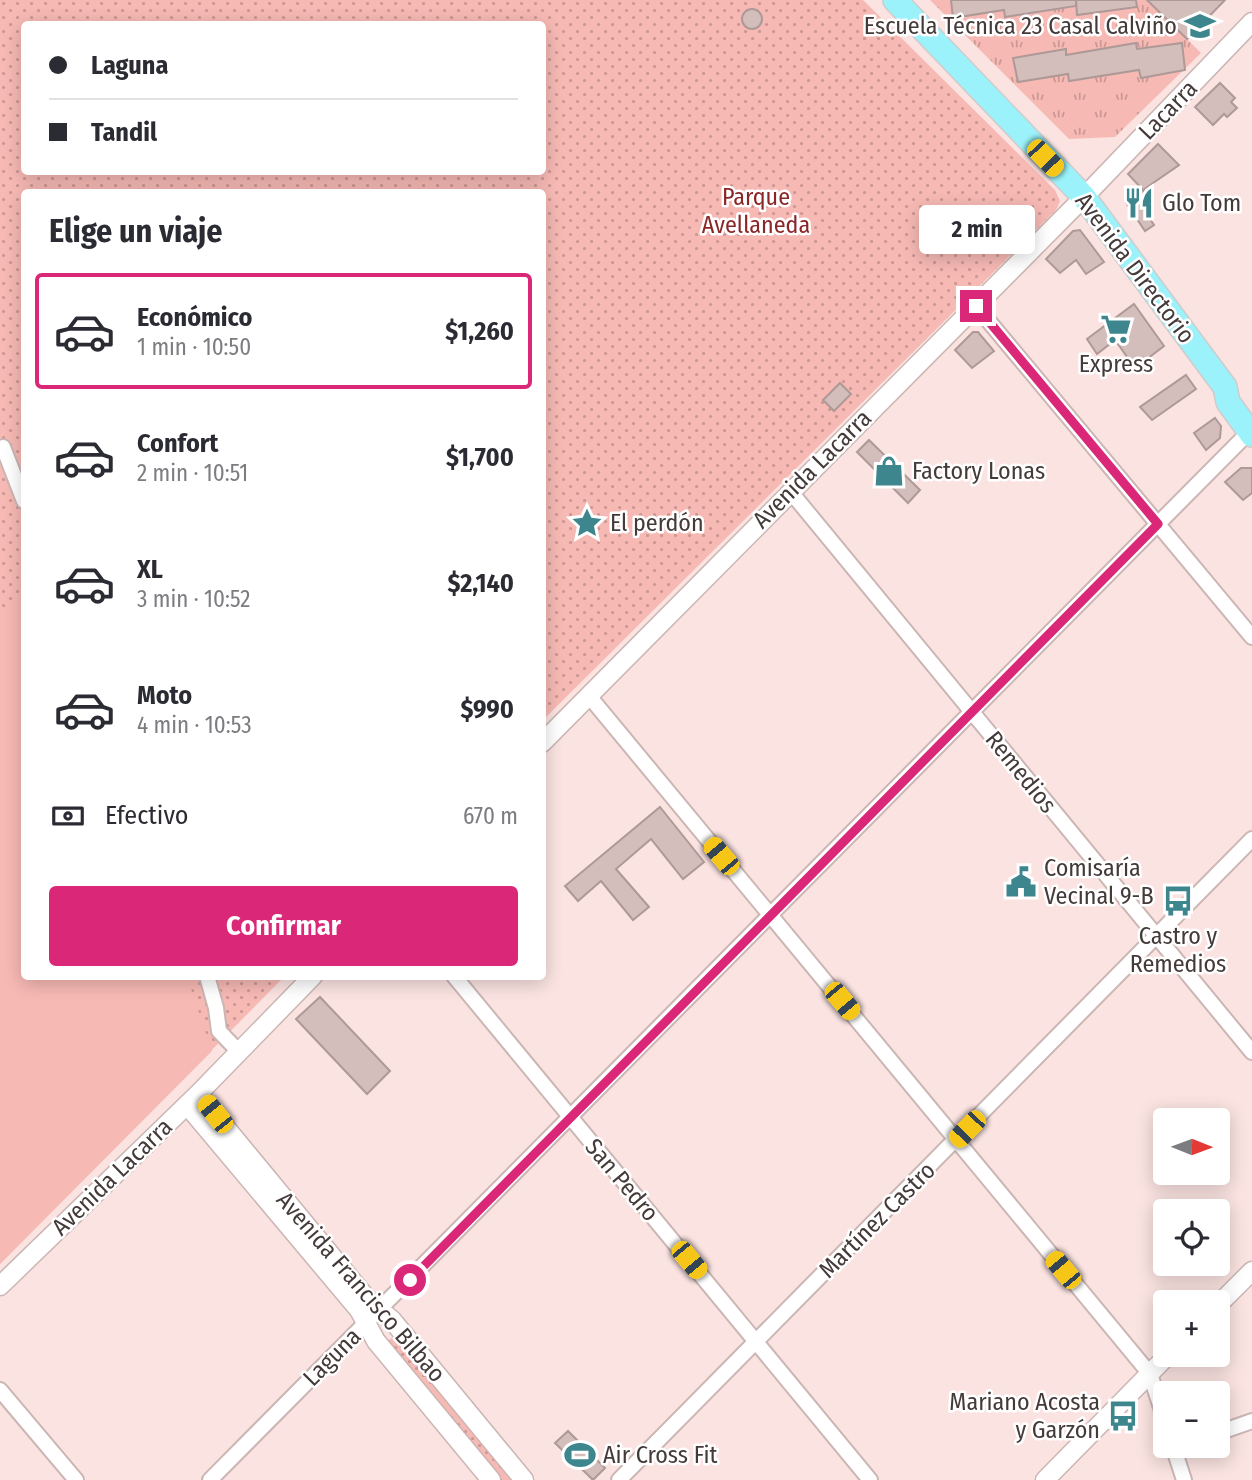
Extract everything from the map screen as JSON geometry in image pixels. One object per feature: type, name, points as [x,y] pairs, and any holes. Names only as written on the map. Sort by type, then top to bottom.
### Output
[{"type":"main road","name":"Avenida Directorio","points":[[895,0],[1084,197],[1225,387],[1240,393],[1251,426]]},
{"type":"street","name":"Lacarra","points":[[1084,197],[1252,22]]},
{"type":"street","name":"Avenida Lacarra","points":[[546,739],[1084,197]]},
{"type":"street","points":[[976,306],[1252,638]]},
{"type":"street","name":"Laguna","points":[[210,1480],[973,713],[1251,426]]},
{"type":"street","points":[[3,447],[21,493]]},
{"type":"street","name":"Remedios","points":[[790,491],[1252,1052]]},
{"type":"street","points":[[589,696],[1150,1374],[1153,1383]]},
{"type":"street","name":"Martínez Castro","points":[[619,1480],[1252,839]]},
{"type":"street","points":[[208,980],[219,1031],[239,1052]]},
{"type":"street","name":"Avenida Lacarra","points":[[0,1286],[192,1099],[309,980]]},
{"type":"street","name":"San Pedro","points":[[457,980],[870,1480]]},
{"type":"street","name":"Avenida Francisco Bilbao","points":[[192,1099],[368,1300],[392,1320],[524,1480]]},
{"type":"street","name":"Avenida Francisco Bilbao","points":[[192,1099],[359,1310],[376,1341],[491,1480]]},
{"type":"street","points":[[1230,1293],[1252,1271]]},
{"type":"street","points":[[1045,1480],[1157,1367]]},
{"type":"street","points":[[0,1390],[76,1480]]},
{"type":"street","points":[[1230,1429],[1252,1421]]},
{"type":"street","points":[[1179,1458],[1184,1480]]},
{"type":"green space","name":"Parque Avellaneda","points":[[0,0],[863,0],[1055,190],[1060,201],[1056,210],[546,717],[546,189],[21,189],[21,980],[281,980],[0,1264]]},
{"type":"green space","points":[[930,0],[951,0],[953,18],[1004,10],[1006,17],[1120,0],[1147,0],[1201,53],[1185,69],[1115,137],[1069,139]],"holes":[[[1136,43],[1137,49],[1181,43],[1185,69],[1141,78],[1139,70],[1069,81],[1068,74],[1017,81],[1014,59],[1066,49],[1066,55]]]},
{"type":"green space","points":[[21,600],[21,980],[188,980],[212,1051],[0,1264],[0,616]]},
{"type":"green space","points":[[395,1336],[517,1480],[499,1480],[388,1345],[390,1339]]},
{"type":"building","points":[[951,0],[1076,0],[1076,6],[1005,17],[1004,10],[953,18]]},
{"type":"building","points":[[1076,0],[1136,0],[1137,7],[1077,15]]},
{"type":"building","points":[[1147,0],[1225,0],[1187,39]]},
{"type":"building","points":[[752,9],[759,12],[762,19],[759,26],[752,29],[745,26],[742,19],[745,12]]},
{"type":"building","points":[[1136,43],[1137,49],[1182,43],[1185,70],[1141,78],[1139,70],[1069,81],[1068,74],[1018,82],[1013,58],[1066,49],[1066,55]]},
{"type":"building","points":[[1220,83],[1235,98],[1231,102],[1237,108],[1227,117],[1224,114],[1213,125],[1195,107]]},
{"type":"building","points":[[1158,144],[1179,165],[1143,190],[1128,174]]},
{"type":"building","name":"Glo Tom","points":[[1143,190],[1152,204],[1144,210],[1154,225],[1145,231],[1125,201]]},
{"type":"building","points":[[1080,230],[1104,262],[1086,274],[1076,260],[1060,273],[1046,259],[1073,231]]},
{"type":"building","points":[[1134,304],[1164,346],[1135,368],[1115,340],[1097,354],[1087,339]]},
{"type":"building","points":[[973,332],[978,332],[994,351],[972,368],[955,350]]},
{"type":"building","points":[[1186,375],[1196,389],[1152,420],[1140,407]]},
{"type":"building","points":[[840,383],[851,394],[834,411],[823,400]]},
{"type":"building","points":[[1215,418],[1221,426],[1220,438],[1206,450],[1194,433]]},
{"type":"building","name":"Factory Lonas","points":[[869,440],[920,490],[908,503],[857,452]]},
{"type":"building","points":[[1241,468],[1252,468],[1252,493],[1243,500],[1225,482]]},
{"type":"building","points":[[660,807],[704,862],[683,879],[651,839],[616,869],[649,907],[633,920],[601,881],[578,901],[565,886]]},
{"type":"building","points":[[320,997],[390,1071],[367,1094],[296,1019]]},
{"type":"building","name":"Air Cross Fit","points":[[568,1431],[605,1468],[593,1480],[555,1443]]},
{"type":"place","name":"Escuela Técnica 23 Casal Calviño","points":[[1200,26]]},
{"type":"place","name":"Glo Tom","points":[[1139,203]]},
{"type":"place","name":"Express","points":[[1116,329]]},
{"type":"place","name":"Factory Lonas","points":[[889,471]]},
{"type":"place","name":"El perdón","points":[[587,523]]},
{"type":"place","name":"Comisaría Vecinal 9-B","points":[[1021,882]]},
{"type":"place","name":"Castro y Remedios","points":[[1178,901]]},
{"type":"place","name":"Mariano Acosta y Garzón","points":[[1123,1416]]},
{"type":"place","name":"Air Cross Fit","points":[[580,1455]]},
{"type":"route","points":[[410,1280],[1158,524],[976,306]]}]
